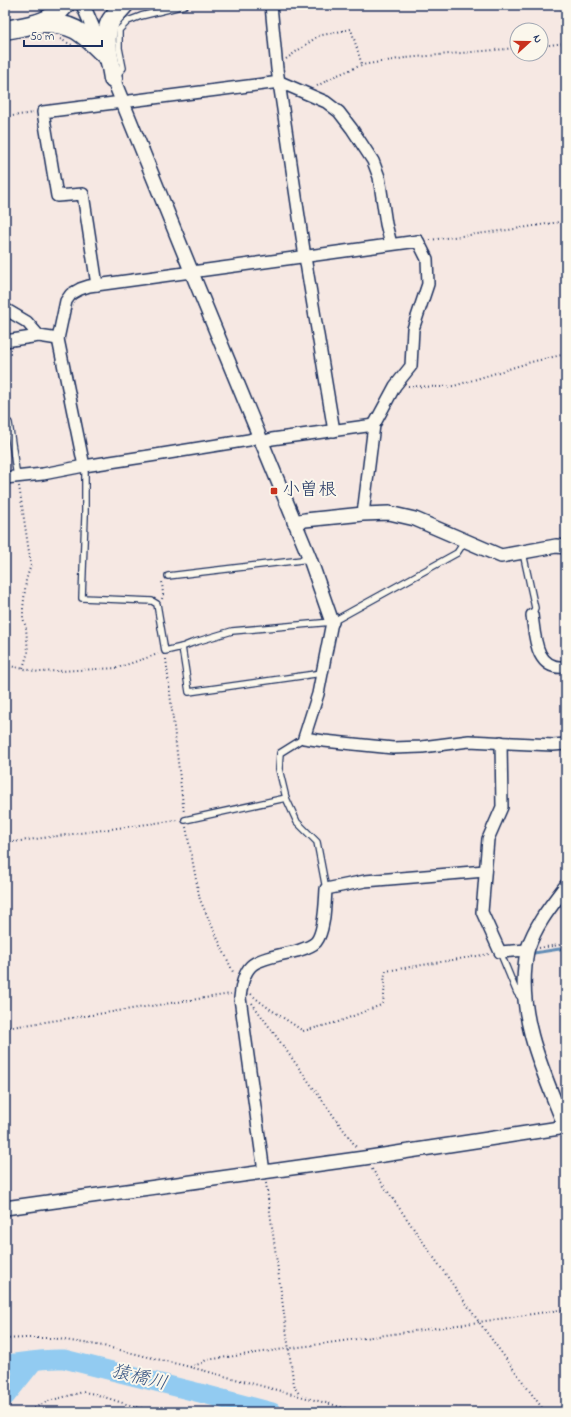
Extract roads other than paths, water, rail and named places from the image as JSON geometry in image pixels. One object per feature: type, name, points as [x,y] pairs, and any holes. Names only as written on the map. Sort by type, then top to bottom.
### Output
[{"type":"highway","points":[[5,30],[39,23],[51,18],[65,5]]},
{"type":"highway","points":[[113,79],[107,50],[108,30],[112,19],[124,5]]},
{"type":"highway","points":[[39,23],[66,25],[87,37],[105,55]]},
{"type":"street","points":[[83,5],[105,55],[122,102],[310,559],[332,622],[318,694],[304,738],[393,748],[422,747],[469,741],[553,745],[566,744]]},
{"type":"street","points":[[270,6],[277,69],[305,257],[334,431]]},
{"type":"street","points":[[97,285],[83,194],[57,196],[43,112],[280,82],[326,102],[339,112],[373,161],[379,177],[386,224],[391,244]]},
{"type":"street","points":[[84,466],[58,339],[66,301],[71,294],[80,289],[97,285],[418,241],[427,260],[428,284],[413,329],[412,366],[395,386],[374,425],[362,514]]},
{"type":"street","points":[[5,309],[27,322],[39,336]]},
{"type":"street","points":[[5,341],[39,336],[58,339]]},
{"type":"street","points":[[5,478],[43,474],[84,466],[249,440],[272,439],[374,425]]},
{"type":"street","points":[[294,522],[362,514],[389,513],[415,519],[501,556],[556,546],[566,546]]},
{"type":"street","points":[[532,615],[536,641],[541,656],[546,662],[553,666],[560,668],[566,667]]},
{"type":"street","points":[[501,742],[502,806],[488,839],[482,912],[500,952],[527,950]]},
{"type":"street","points":[[264,1172],[242,1006],[241,989],[247,972],[251,966],[260,961],[306,949],[316,942],[321,934],[326,889],[366,881],[485,871]]},
{"type":"street","points":[[5,1208],[566,1128],[533,1044],[527,1020],[524,975],[527,950],[541,919],[566,886]]},
{"type":"lane","points":[[113,79],[123,68],[118,48],[119,30],[128,21],[141,16],[185,5]]},
{"type":"lane","points":[[9,423],[17,477]]},
{"type":"lane","points":[[84,466],[85,516],[82,598],[152,601],[157,604],[165,651],[232,631],[332,622],[457,552],[465,540]]},
{"type":"lane","points":[[523,552],[535,608],[532,615]]},
{"type":"lane","points":[[168,576],[310,559]]},
{"type":"lane","points":[[182,647],[189,692],[323,673]]},
{"type":"lane","points":[[304,738],[280,753],[279,769],[286,798],[297,822],[317,842],[326,889]]},
{"type":"lane","points":[[185,820],[286,798]]},
{"type":"lane","points":[[500,952],[516,993],[525,1002]]},
{"type":"waterway","points":[[534,953],[566,948]]},
{"type":"waterway","name":"猿橋川","points":[[5,1364],[64,1359],[272,1412]]},
{"type":"waterway","points":[[5,1397],[33,1362]]},
{"type":"place","name":"小曽根","points":[[274,491]]}]
